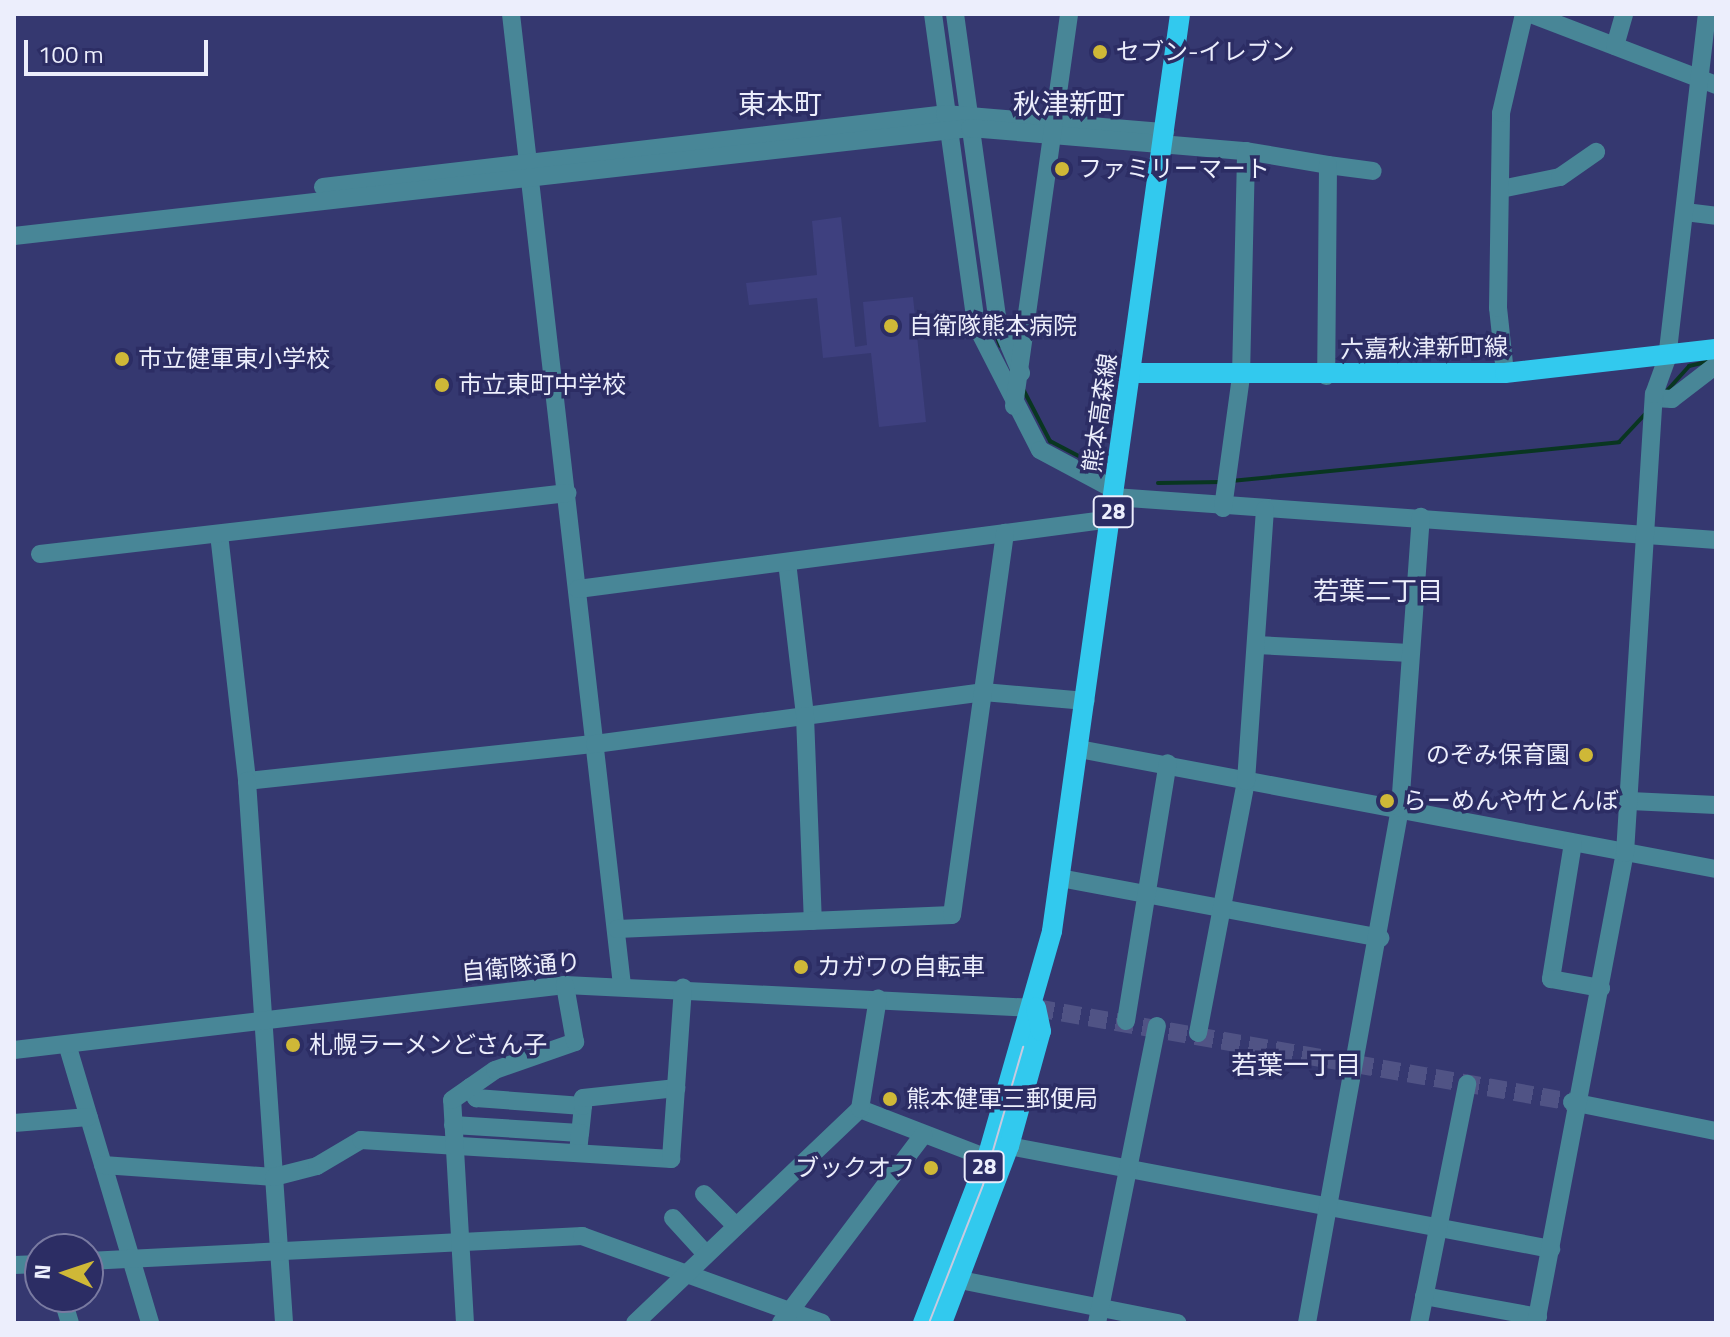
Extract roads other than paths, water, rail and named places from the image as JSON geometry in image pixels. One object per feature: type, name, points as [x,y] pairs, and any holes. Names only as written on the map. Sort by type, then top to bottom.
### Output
[{"type":"main road","name":"熊本高森線","points":[[923,1323],[952,1278],[1009,1146],[1041,1031],[1036,1008],[1060,878],[1086,701],[1180,14]]},
{"type":"main road","name":"六嘉秋津新町線","points":[[1132,373],[1241,376],[1505,373],[1667,359],[1716,349]]},
{"type":"main road","name":"熊本高森線","points":[[942,1323],[1023,1025],[1036,1008]]},
{"type":"street","points":[[511,14],[622,985]]},
{"type":"street","points":[[933,14],[997,317],[1021,373]]},
{"type":"street","points":[[955,14],[958,122],[976,325],[1046,457],[1115,494],[1223,508],[1421,517],[1716,540]]},
{"type":"street","points":[[1015,400],[1069,14]]},
{"type":"street","points":[[1505,373],[1501,113],[1524,14]]},
{"type":"street","points":[[1531,14],[1708,82]]},
{"type":"street","points":[[1615,46],[1624,14]]},
{"type":"street","points":[[1424,1296],[1537,1320],[1625,853],[1654,398],[1667,359],[1685,212],[1708,82],[1707,14]]},
{"type":"street","points":[[14,224],[528,171],[958,122],[1053,126],[1164,139],[1373,171]]},
{"type":"street","points":[[1223,508],[1241,376],[1246,151]]},
{"type":"street","points":[[1501,189],[1560,177],[1596,152]]},
{"type":"street","points":[[1326,376],[1328,165]]},
{"type":"street","points":[[14,236],[528,171]]},
{"type":"street","points":[[1685,212],[1716,216]]},
{"type":"street","points":[[1654,398],[1672,399],[1716,365]]},
{"type":"street","points":[[40,554],[567,493]]},
{"type":"street","points":[[1198,1033],[1246,781],[1265,510]]},
{"type":"street","points":[[1307,1323],[1380,938],[1400,808],[1421,517]]},
{"type":"street","points":[[578,589],[1112,519]]},
{"type":"street","points":[[617,929],[952,915],[1005,533]]},
{"type":"street","points":[[219,534],[247,781],[267,1017],[284,1323]]},
{"type":"street","points":[[787,562],[805,716],[813,921]]},
{"type":"street","points":[[1256,645],[1410,653]]},
{"type":"street","points":[[247,781],[595,744],[983,692],[1086,701]]},
{"type":"street","points":[[1079,749],[1168,763],[1246,781],[1716,869]]},
{"type":"street","points":[[1126,1021],[1168,763]]},
{"type":"street","points":[[1630,801],[1716,805]]},
{"type":"street","points":[[1573,843],[1551,979],[1601,988]]},
{"type":"street","points":[[1060,878],[1380,938]]},
{"type":"street","points":[[465,1323],[452,1100],[495,1070],[575,1042],[565,985]]},
{"type":"street","name":"自衛隊通り","points":[[14,1050],[267,1017],[565,985],[683,987],[1036,1008]]},
{"type":"street","points":[[103,1165],[274,1177],[317,1166],[361,1140],[671,1159],[683,987]]},
{"type":"street","points":[[635,1323],[685,1272],[860,1109],[878,998]]},
{"type":"street","points":[[1099,1315],[1131,1170],[1157,1026]]},
{"type":"street","points":[[67,1044],[150,1323]]},
{"type":"street","points":[[1419,1323],[1467,1084]]},
{"type":"street","points":[[470,1087],[476,1098],[583,1106]]},
{"type":"street","points":[[578,1153],[583,1098],[676,1088]]},
{"type":"street","points":[[1576,1104],[1716,1131]]},
{"type":"street","points":[[860,1109],[987,1158],[1009,1146],[1327,1210],[1551,1249]]},
{"type":"street","points":[[14,1123],[89,1117]]},
{"type":"street","points":[[453,1125],[580,1133]]},
{"type":"street","points":[[783,1316],[923,1135]]},
{"type":"street","points":[[704,1194],[735,1225]]},
{"type":"street","points":[[673,1218],[705,1253]]},
{"type":"street","points":[[104,1260],[582,1236],[685,1272],[783,1316],[822,1323]]},
{"type":"street","points":[[952,1278],[1099,1315],[1178,1323]]},
{"type":"waterway","points":[[988,314],[1000,346]]},
{"type":"waterway","points":[[1664,394],[1689,366],[1711,361]]},
{"type":"waterway","points":[[1023,389],[1050,441],[1094,464]]},
{"type":"waterway","points":[[1231,481],[1619,442],[1647,412]]},
{"type":"waterway","points":[[1158,483],[1222,482]]},
{"type":"tunnel","points":[[1036,1008],[1572,1102]]},
{"type":"tram line","points":[[929,1323],[983,1185],[1023,1047]]},
{"type":"place","name":"セブン-イレブン","points":[[1100,52]]},
{"type":"place","name":"ファミリーマート","points":[[1062,169]]},
{"type":"place","name":"自衛隊熊本病院","points":[[891,326]]},
{"type":"place","name":"市立健軍東小学校","points":[[122,359]]},
{"type":"place","name":"市立東町中学校","points":[[442,385]]},
{"type":"place","name":"のぞみ保育園","points":[[1586,755]]},
{"type":"place","name":"らーめんや竹とんぼ","points":[[1387,801]]},
{"type":"place","name":"カガワの自転車","points":[[801,967]]},
{"type":"place","name":"札幌ラーメンどさん子","points":[[293,1045]]},
{"type":"place","name":"熊本健軍三郵便局","points":[[890,1099]]},
{"type":"place","name":"ブックオフ","points":[[931,1168]]},
{"type":"district","name":"東本町","points":[[780,104]]},
{"type":"district","name":"秋津新町","points":[[1069,104]]},
{"type":"district","name":"若葉二丁目","points":[[1378,591]]},
{"type":"district","name":"若葉一丁目","points":[[1296,1065]]}]
